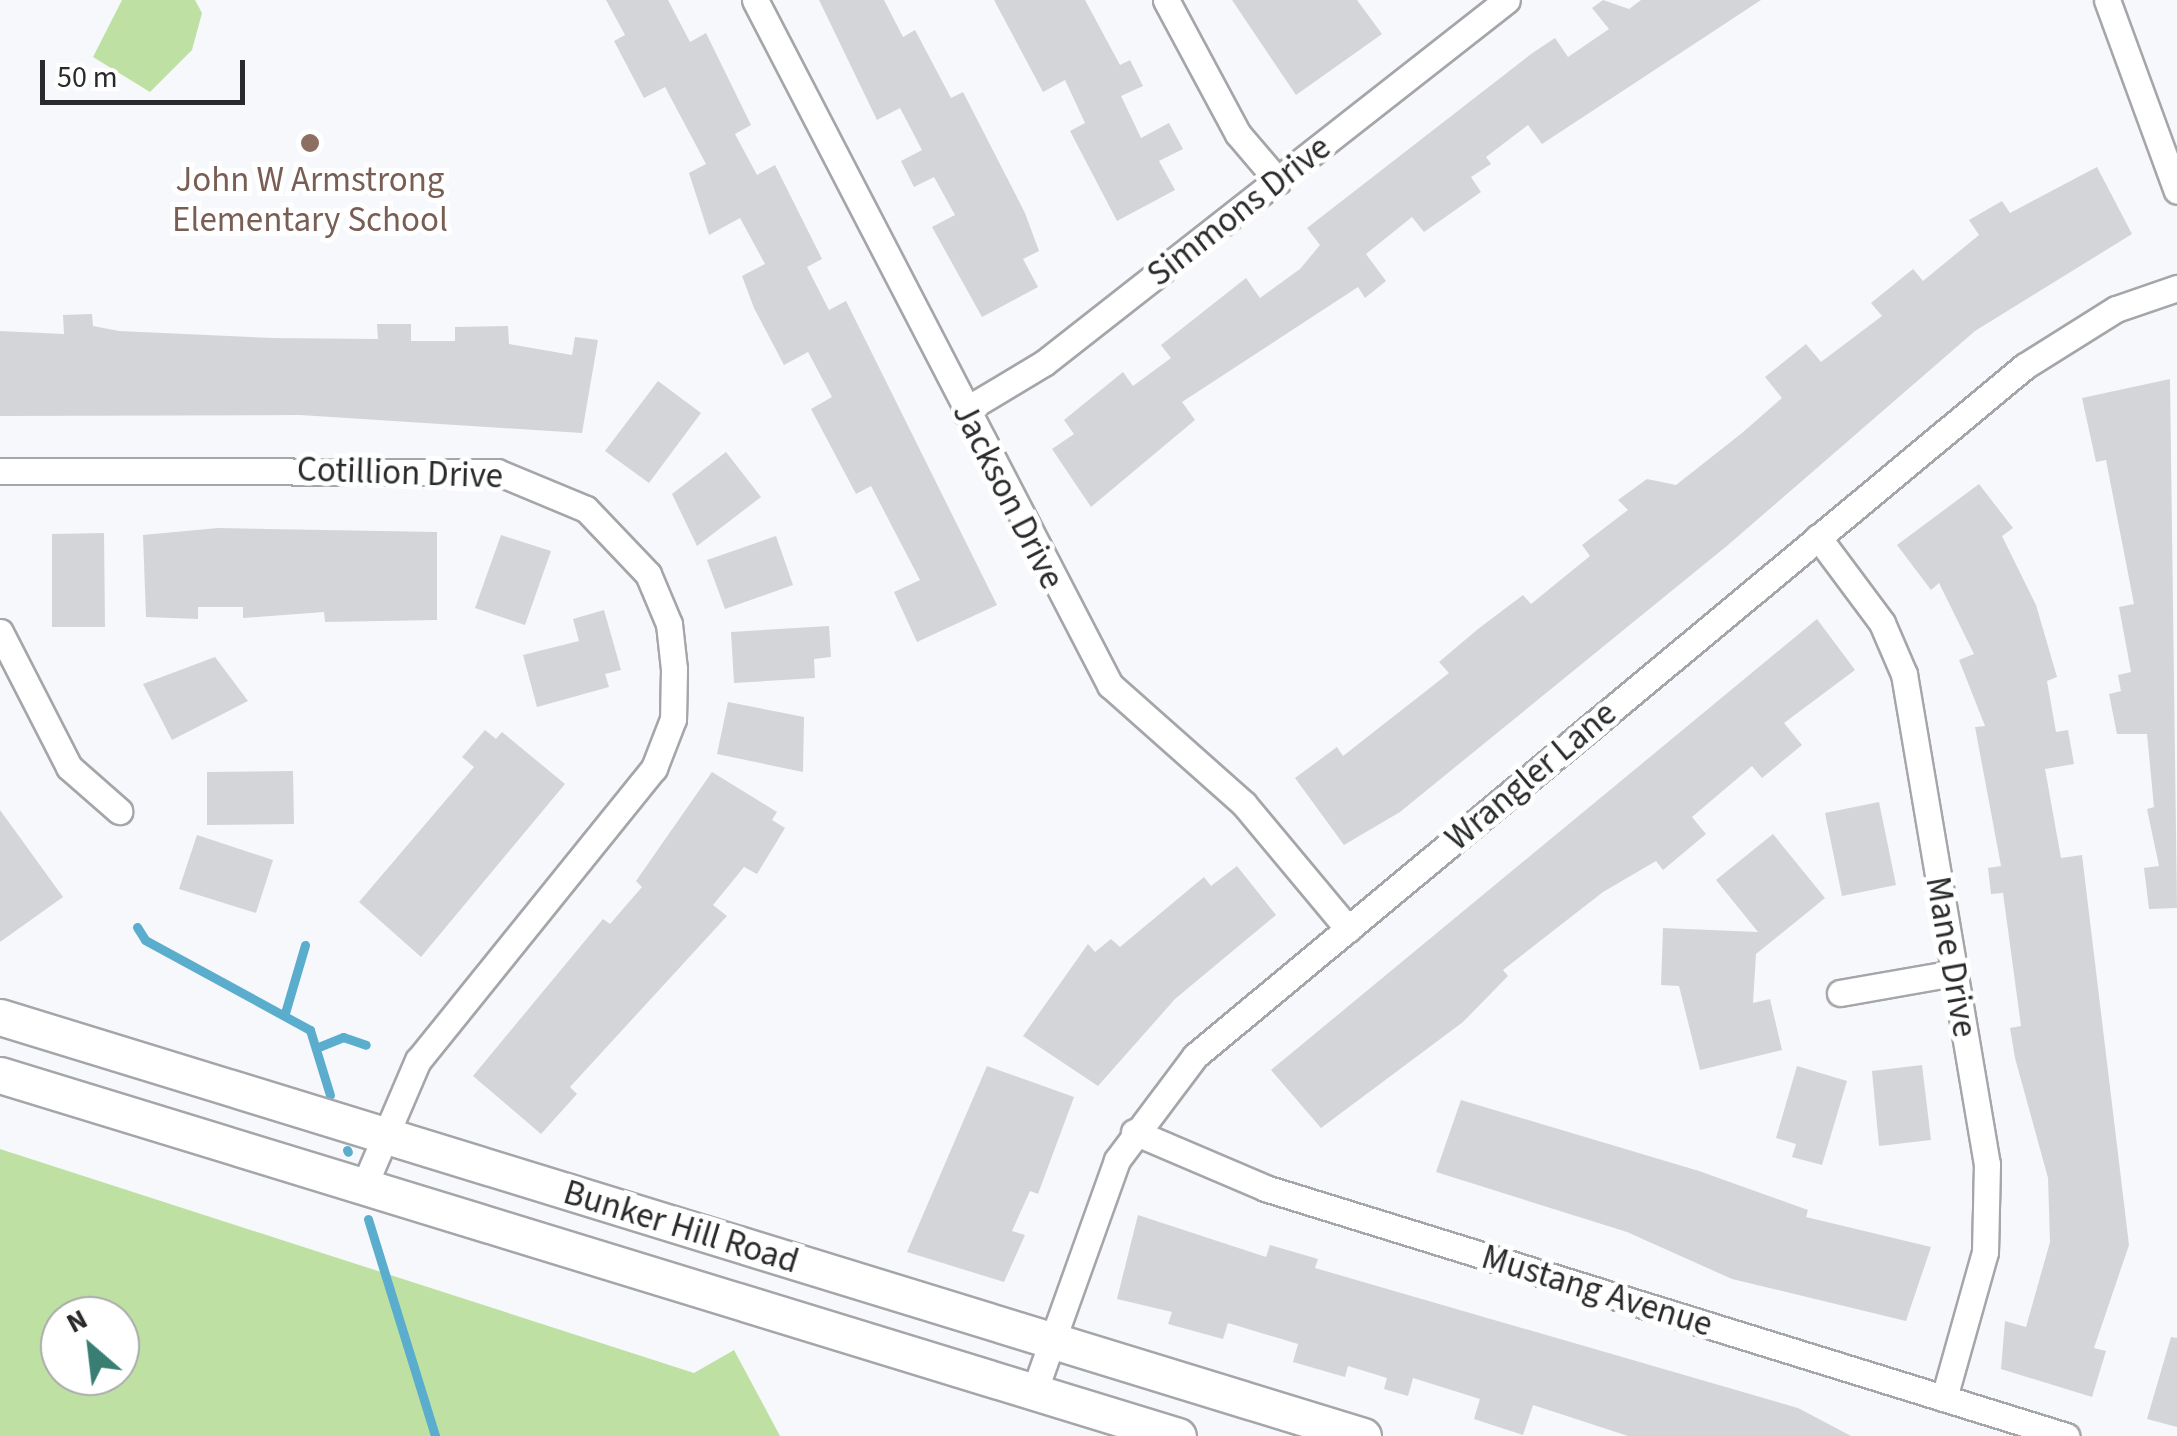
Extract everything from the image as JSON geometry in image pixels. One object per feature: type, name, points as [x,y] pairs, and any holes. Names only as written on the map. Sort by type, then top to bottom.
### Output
[{"type":"main road","name":"Bunker Hill Road","points":[[0,1016],[1362,1436]]},
{"type":"main road","name":"Bunker Hill Road","points":[[0,1074],[1178,1436]]},
{"type":"street","name":"Jackson Drive","points":[[755,0],[964,411],[1110,685],[1244,804],[1348,930]]},
{"type":"street","points":[[1166,0],[1238,134],[1278,181]]},
{"type":"street","name":"Simmons Drive","points":[[964,411],[1044,363],[1507,0]]},
{"type":"street","points":[[2108,0],[2177,191]]},
{"type":"street","name":"Wrangler Lane","points":[[1034,1392],[1099,1201],[1134,1132],[1195,1056],[1818,537],[2062,340],[2177,288]]},
{"type":"street","name":"Cotillion Drive","points":[[0,471],[498,472],[586,509],[648,574],[669,624],[674,670],[673,720],[654,768],[418,1060],[364,1186]]},
{"type":"street","name":"Mane Drive","points":[[1818,537],[1882,623],[1904,674],[1991,1210],[1944,1398]]},
{"type":"street","points":[[0,632],[69,767],[120,811]]},
{"type":"street","points":[[1840,993],[1954,974]]},
{"type":"street","name":"Mustang Avenue","points":[[1134,1132],[1266,1188],[2066,1436]]},
{"type":"green space","points":[[122,0],[195,0],[202,13],[192,50],[150,92],[93,57]]},
{"type":"green space","points":[[0,1149],[694,1373],[734,1350],[780,1436],[0,1436]]},
{"type":"building","points":[[606,0],[668,0],[690,42],[706,33],[751,125],[735,134],[757,175],[775,165],[822,259],[807,267],[829,310],[846,301],[997,605],[917,642],[894,592],[920,580],[871,486],[856,494],[811,409],[832,397],[808,352],[784,365],[754,308],[742,276],[765,264],[740,218],[709,235],[689,173],[706,164],[665,87],[644,98],[614,41],[625,35]]},
{"type":"building","points":[[819,0],[884,0],[903,37],[915,30],[951,98],[963,92],[1025,213],[1039,251],[1023,259],[1038,287],[982,317],[932,227],[955,215],[934,177],[914,187],[901,161],[922,150],[900,108],[877,120]]},
{"type":"building","points":[[994,0],[1085,0],[1120,65],[1130,60],[1143,86],[1121,96],[1141,138],[1169,123],[1183,149],[1159,161],[1175,190],[1117,221],[1070,131],[1085,123],[1065,80],[1043,92]]},
{"type":"building","points":[[1232,0],[1357,0],[1382,34],[1296,95]]},
{"type":"building","points":[[1603,0],[1629,9],[1641,0],[1761,0],[1542,144],[1528,125],[1486,157],[1491,164],[1471,177],[1481,192],[1424,232],[1412,217],[1366,254],[1386,281],[1365,298],[1358,287],[1182,402],[1195,420],[1091,507],[1052,449],[1074,434],[1064,420],[1123,372],[1133,386],[1171,358],[1161,345],[1246,278],[1260,298],[1300,269],[1320,245],[1307,228],[1531,54],[1555,38],[1568,57],[1609,29],[1592,8]]},
{"type":"building","points":[[2097,167],[2132,234],[1975,331],[1728,545],[1400,812],[1344,845],[1295,778],[1337,747],[1343,756],[1449,673],[1439,662],[1478,629],[1523,595],[1531,604],[1590,556],[1582,545],[1628,510],[1618,500],[1647,479],[1676,485],[1742,433],[1782,398],[1765,377],[1806,344],[1821,362],[1882,316],[1871,303],[1913,269],[1923,281],[1979,235],[1969,220],[2002,201],[2010,213]]},
{"type":"building","points":[[92,314],[93,326],[119,331],[273,338],[378,339],[377,324],[411,324],[411,341],[455,341],[455,327],[508,326],[509,344],[572,355],[575,337],[598,340],[582,433],[300,415],[0,416],[0,331],[64,334],[63,315]]},
{"type":"building","points":[[2170,379],[2177,908],[2149,909],[2144,868],[2159,866],[2147,809],[2154,807],[2147,734],[2117,734],[2109,694],[2121,691],[2118,675],[2131,672],[2119,607],[2134,604],[2106,460],[2096,462],[2082,398]]},
{"type":"building","points":[[658,381],[701,413],[649,483],[605,451]]},
{"type":"building","points":[[726,452],[761,497],[697,546],[672,494]]},
{"type":"building","points":[[1979,484],[2013,528],[2002,536],[2036,605],[2057,677],[2047,681],[2056,732],[2068,730],[2074,764],[2045,769],[2061,858],[2082,855],[2129,1245],[2094,1348],[2106,1351],[2092,1397],[2001,1369],[2005,1321],[2026,1327],[2050,1242],[2048,1178],[2010,1028],[2021,1026],[2003,893],[1991,894],[1988,868],[2001,866],[1975,727],[1985,726],[1959,660],[1974,654],[1939,583],[1931,590],[1897,545]]},
{"type":"building","points":[[218,528],[437,532],[437,620],[325,622],[324,612],[243,618],[243,607],[198,607],[198,619],[146,617],[143,535]]},
{"type":"building","points":[[104,533],[105,627],[52,627],[52,534]]},
{"type":"building","points":[[501,535],[551,551],[525,625],[475,608]]},
{"type":"building","points":[[776,536],[793,585],[725,609],[707,560]]},
{"type":"building","points":[[604,610],[621,670],[605,674],[609,687],[537,707],[523,655],[579,641],[573,619]]},
{"type":"building","points":[[1817,619],[1855,670],[1784,723],[1802,745],[1762,778],[1752,766],[1692,817],[1706,834],[1663,870],[1656,861],[1603,892],[1503,970],[1508,976],[1463,1022],[1321,1128],[1271,1070]]},
{"type":"building","points":[[829,626],[831,657],[814,659],[815,678],[734,683],[731,632]]},
{"type":"building","points":[[215,657],[248,701],[172,740],[143,684]]},
{"type":"building","points":[[728,702],[804,717],[803,772],[717,754]]},
{"type":"building","points":[[485,730],[496,739],[502,732],[565,784],[421,957],[359,902],[474,767],[462,757]]},
{"type":"building","points":[[293,771],[294,824],[207,825],[207,772]]},
{"type":"building","points":[[712,772],[777,812],[772,820],[785,828],[757,874],[744,867],[713,905],[727,916],[570,1087],[577,1094],[541,1134],[473,1076],[603,919],[610,924],[642,887],[636,881]]},
{"type":"building","points":[[1879,802],[1896,885],[1842,896],[1825,813]]},
{"type":"building","points":[[0,810],[63,897],[0,942]]},
{"type":"building","points":[[1773,834],[1825,898],[1756,954],[1753,1003],[1770,999],[1782,1050],[1700,1070],[1679,986],[1661,985],[1663,928],[1758,932],[1716,880]]},
{"type":"building","points":[[197,835],[273,860],[256,913],[179,889]]},
{"type":"building","points":[[1237,866],[1276,915],[1175,999],[1098,1086],[1023,1036],[1088,944],[1095,952],[1111,939],[1120,947],[1204,877],[1211,886]]},
{"type":"building","points":[[1922,1065],[1931,1140],[1879,1146],[1872,1071]]},
{"type":"building","points":[[987,1066],[1074,1097],[1038,1194],[1030,1191],[1012,1231],[1025,1235],[1004,1282],[907,1252]]},
{"type":"building","points":[[1797,1066],[1847,1081],[1822,1165],[1792,1157],[1796,1144],[1776,1138]]},
{"type":"building","points":[[1461,1100],[1699,1171],[1808,1210],[1806,1217],[1931,1247],[1906,1321],[1732,1279],[1627,1232],[1436,1172]]},
{"type":"building","points":[[1138,1215],[1266,1257],[1270,1245],[1318,1259],[1315,1268],[1798,1408],[1851,1436],[1628,1436],[1533,1405],[1523,1435],[1474,1419],[1480,1399],[1413,1378],[1408,1396],[1384,1389],[1387,1378],[1348,1366],[1345,1377],[1293,1362],[1298,1344],[1228,1323],[1223,1339],[1168,1324],[1172,1312],[1117,1299]]},
{"type":"building","points":[[2171,1337],[2177,1338],[2177,1427],[2147,1419]]},
{"type":"waterway","points":[[137,927],[145,940],[310,1030],[330,1095]]},
{"type":"waterway","points":[[285,1013],[305,945]]},
{"type":"waterway","points":[[321,1046],[343,1037],[366,1045]]},
{"type":"waterway","points":[[368,1219],[435,1436]]},
{"type":"place","name":"John W Armstrong Elementary School","points":[[310,143]]}]
